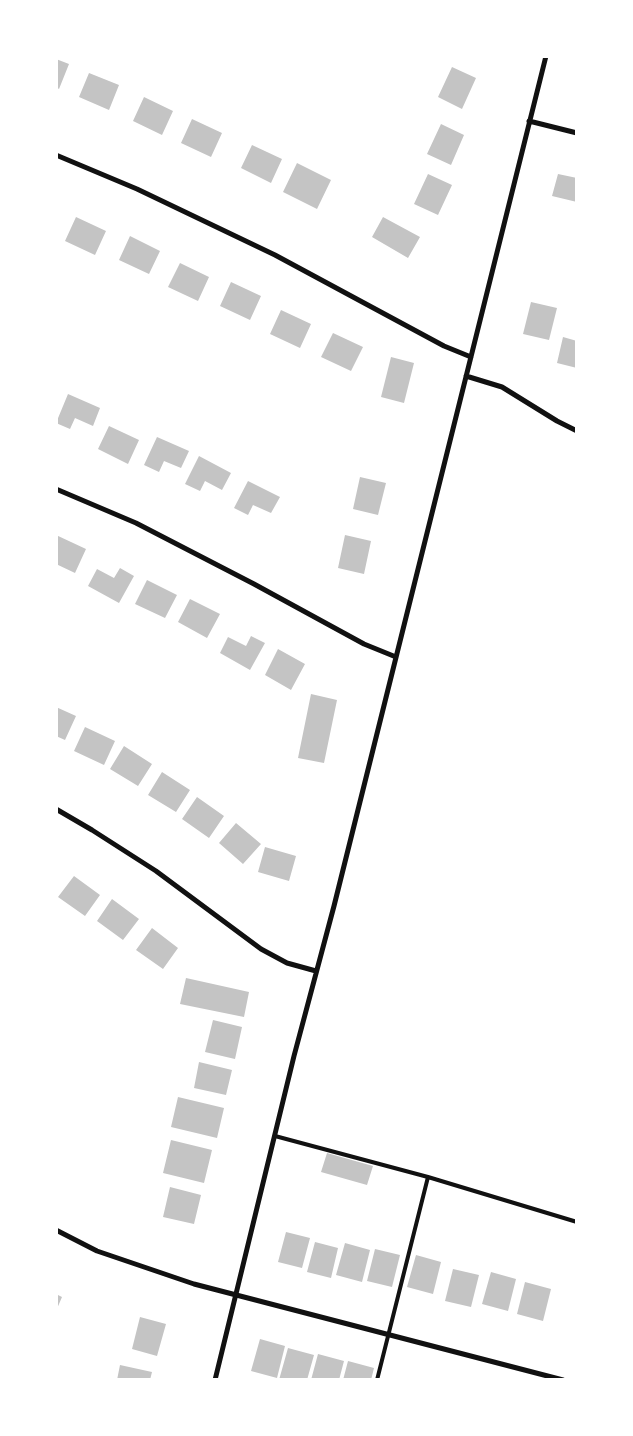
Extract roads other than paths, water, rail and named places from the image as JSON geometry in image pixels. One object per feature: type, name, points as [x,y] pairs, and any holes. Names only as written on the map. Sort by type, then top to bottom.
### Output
[{"type":"street","points":[[215,1380],[546,56]]},
{"type":"street","points":[[529,121],[577,132]]},
{"type":"street","points":[[56,155],[137,189],[275,255],[444,346],[471,357]]},
{"type":"street","points":[[466,376],[502,387],[577,431]]},
{"type":"street","points":[[56,489],[136,524],[254,584],[364,644],[396,657]]},
{"type":"street","points":[[56,809],[156,871],[261,949],[287,963],[316,970]]},
{"type":"street","points":[[56,1230],[97,1250],[194,1284],[563,1380]]},
{"type":"lane","points":[[275,1136],[428,1177],[577,1222]]},
{"type":"lane","points":[[377,1380],[428,1177]]}]
